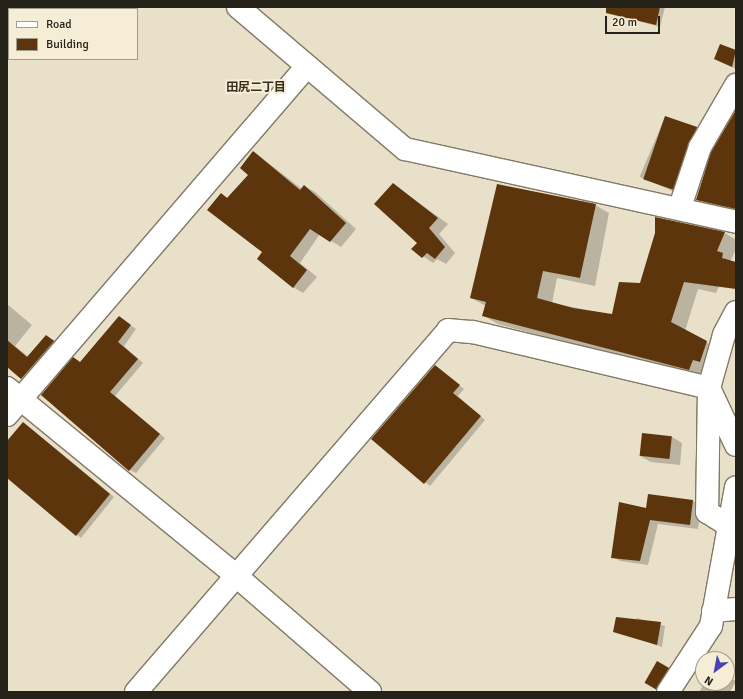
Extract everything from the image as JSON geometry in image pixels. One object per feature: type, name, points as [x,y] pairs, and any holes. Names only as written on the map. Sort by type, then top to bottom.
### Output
[{"type":"street","points":[[238,7],[405,149],[680,207],[736,222]]},
{"type":"street","points":[[308,66],[12,401],[234,574],[370,692]]},
{"type":"street","points":[[680,207],[700,147],[736,85]]},
{"type":"street","points":[[726,524],[707,512],[709,388],[724,335],[736,312]]},
{"type":"street","points":[[136,692],[234,574],[448,330],[473,332],[709,388]]},
{"type":"street","points":[[709,388],[736,445]]},
{"type":"street","points":[[668,692],[711,626],[726,524],[736,487]]},
{"type":"street","points":[[713,611],[736,609]]},
{"type":"building","points":[[606,7],[660,7],[656,25],[606,13]]},
{"type":"building","points":[[720,44],[736,50],[732,67],[714,59]]},
{"type":"building","points":[[736,110],[736,209],[696,200],[711,152]]},
{"type":"building","points":[[665,116],[697,127],[675,190],[643,179]]},
{"type":"building","points":[[253,151],[300,190],[304,185],[346,223],[330,242],[310,229],[290,256],[307,270],[293,288],[257,259],[262,252],[207,210],[221,193],[227,198],[248,175],[240,168]]},
{"type":"building","points":[[393,183],[438,218],[429,228],[445,247],[435,259],[427,253],[422,258],[411,249],[417,243],[374,204]]},
{"type":"building","points":[[497,184],[596,204],[580,278],[543,271],[537,298],[573,308],[612,314],[619,282],[640,283],[655,233],[655,217],[725,232],[717,251],[723,253],[722,258],[736,262],[736,289],[684,282],[671,322],[707,341],[700,362],[693,360],[689,370],[482,316],[486,302],[470,298]]},
{"type":"building","points":[[119,316],[131,325],[118,342],[138,359],[110,392],[160,434],[129,471],[41,395],[73,357],[80,362]]},
{"type":"building","points":[[46,335],[54,341],[21,379],[7,367],[7,340],[27,357]]},
{"type":"building","points":[[435,365],[460,385],[453,393],[481,416],[424,484],[371,439]]},
{"type":"building","points":[[23,422],[110,494],[76,536],[7,478],[7,441]]},
{"type":"building","points":[[642,433],[672,436],[669,459],[640,456]]},
{"type":"building","points":[[648,494],[693,500],[690,525],[650,520],[640,561],[611,558],[619,502],[646,508]]},
{"type":"building","points":[[616,617],[661,622],[657,645],[613,632]]},
{"type":"building","points":[[657,661],[669,668],[657,690],[644,683]]},
{"type":"district","name":"田尻二丁目","points":[[256,88]]}]
